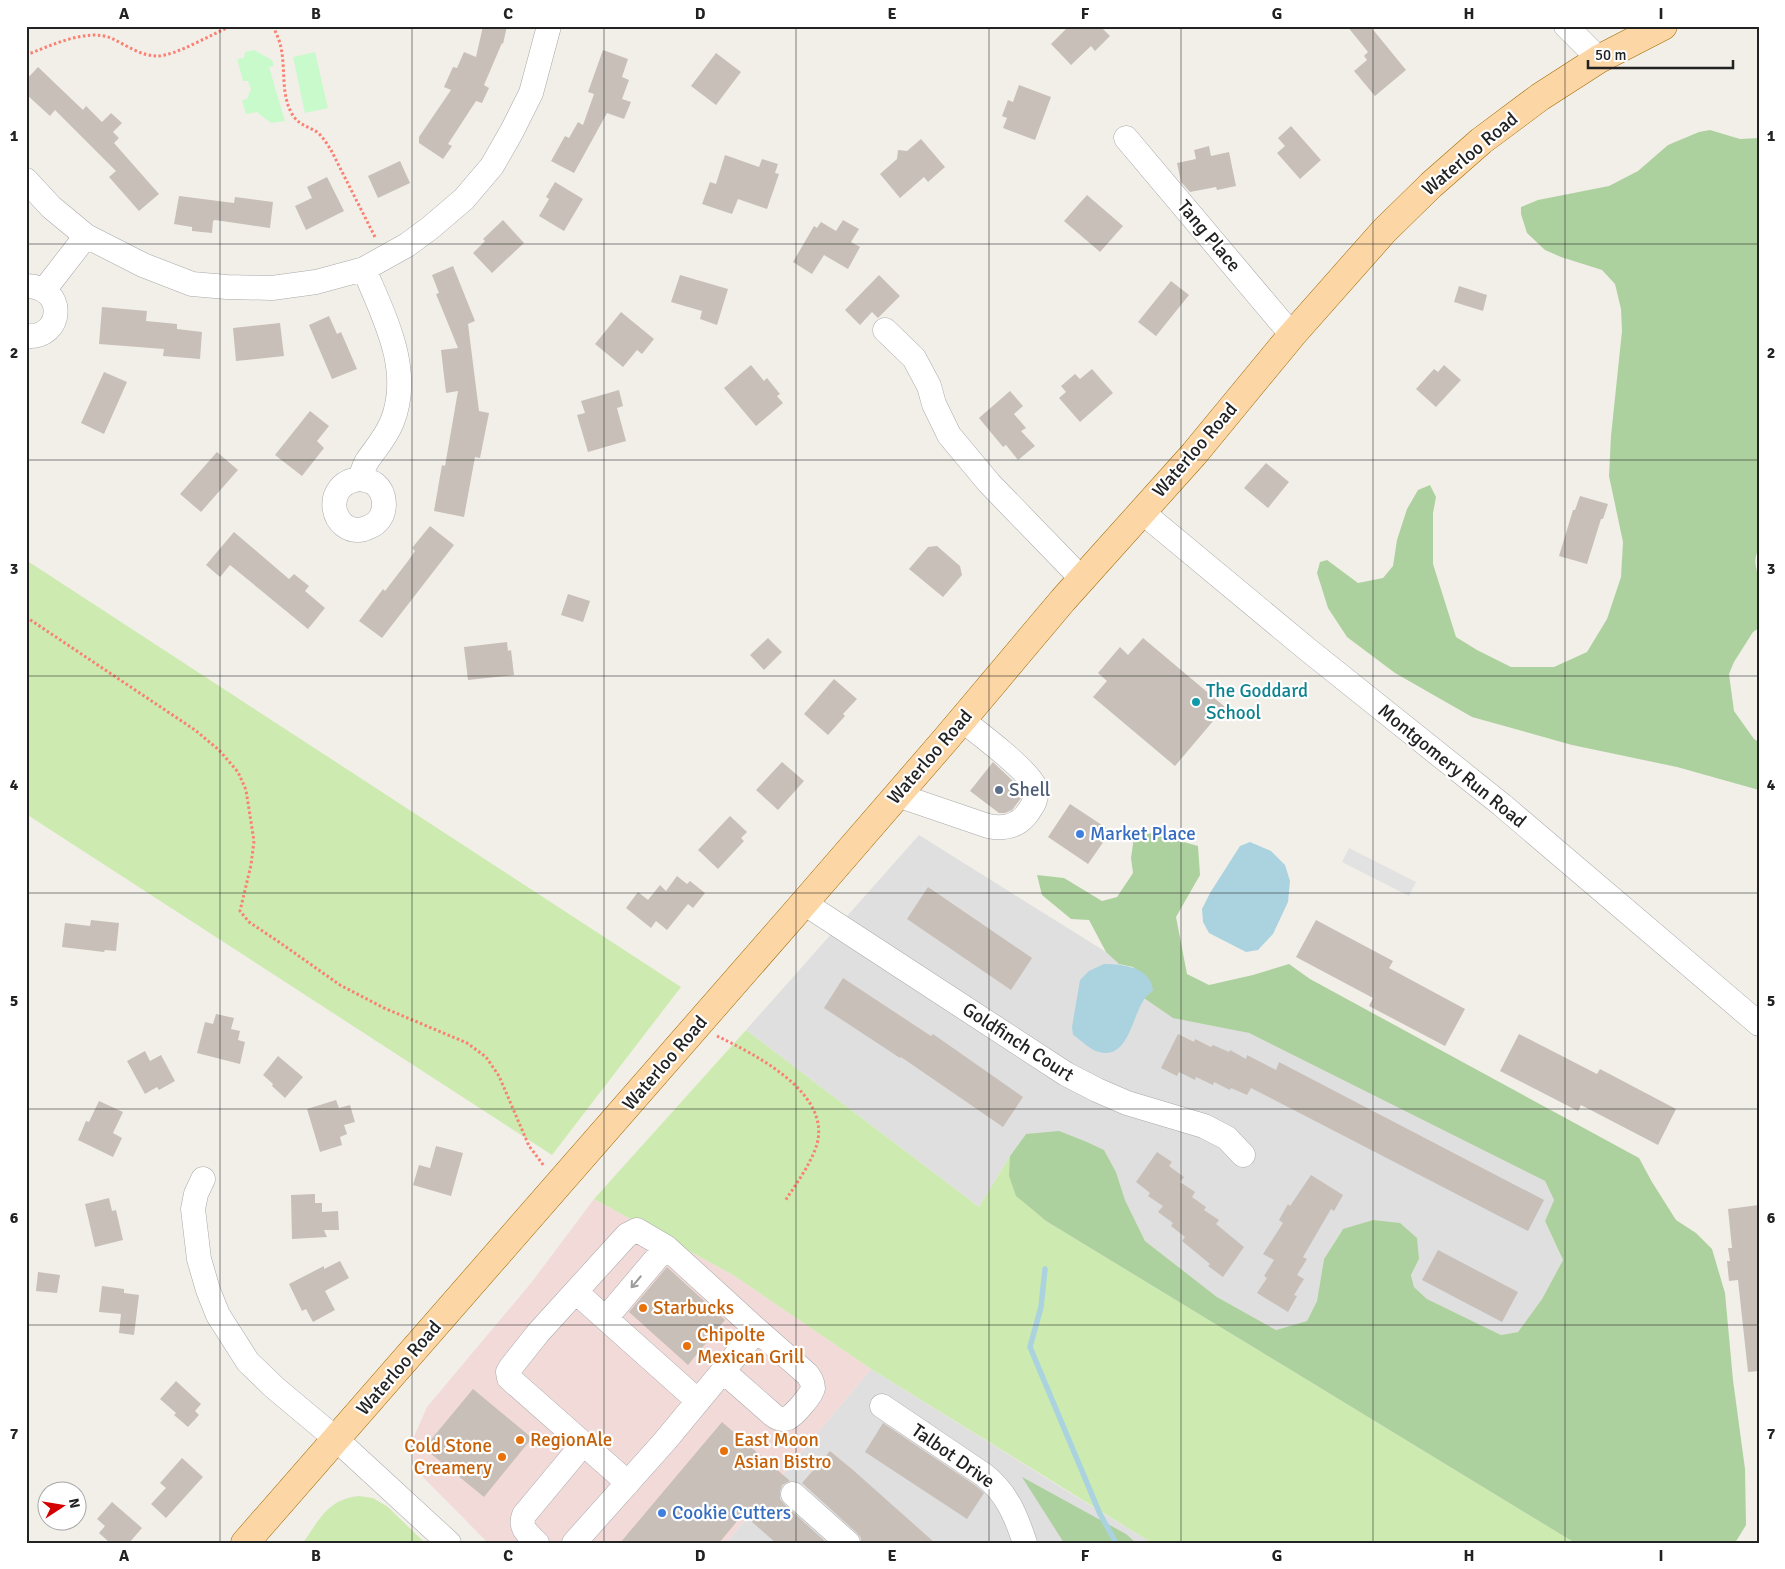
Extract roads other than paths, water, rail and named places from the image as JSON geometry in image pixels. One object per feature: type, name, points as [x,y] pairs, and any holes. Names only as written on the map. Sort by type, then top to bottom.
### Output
[{"type":"main road","name":"Waterloo Road","points":[[246,1543],[897,795],[1082,579],[1194,454],[1292,335],[1384,231],[1431,185],[1496,130],[1599,59],[1663,26]]},
{"type":"street","points":[[26,180],[51,206],[86,236],[143,266],[192,284],[272,288],[316,282],[364,268],[407,245],[430,228],[464,198],[492,166],[531,93],[549,26]]},
{"type":"street","points":[[1566,26],[1599,59]]},
{"type":"street","name":"Tang Place","points":[[1126,138],[1292,335]]},
{"type":"street","points":[[26,336],[34,337],[45,332],[53,324],[56,314],[52,297],[36,288],[86,236]]},
{"type":"street","points":[[360,479],[366,463],[383,439],[392,422],[400,386],[396,351],[364,268]]},
{"type":"street","points":[[885,330],[914,358],[929,386],[934,404],[950,435],[989,483],[1082,579]]},
{"type":"street","name":"Montgomery Run Road","points":[[1142,512],[1307,649],[1502,805],[1759,1024]]},
{"type":"street","points":[[897,795],[988,826],[1000,828],[1021,821],[1035,802],[1036,789],[1028,776],[962,720]]},
{"type":"street","name":"Goldfinch Court","points":[[804,902],[1066,1074],[1127,1103],[1204,1126],[1227,1138],[1243,1155]]},
{"type":"street","points":[[203,1179],[196,1194],[193,1209],[199,1259],[218,1315],[248,1362],[275,1388],[336,1439],[449,1543]]},
{"type":"street","points":[[628,1483],[513,1383],[508,1375],[511,1367],[627,1235],[633,1231],[640,1232],[666,1247],[810,1377],[813,1389],[793,1415],[779,1419],[723,1371]]},
{"type":"street","points":[[606,1318],[666,1247]]},
{"type":"street","points":[[576,1292],[698,1401]]},
{"type":"street","points":[[574,1543],[628,1483],[757,1330]]},
{"type":"street","name":"Talbot Drive","points":[[882,1406],[984,1475],[997,1486],[1010,1506],[1025,1543]]},
{"type":"street","points":[[537,1543],[524,1530],[522,1522],[524,1515],[583,1444]]},
{"type":"street","points":[[793,1494],[848,1543]]},
{"type":"water","points":[[1250,842],[1271,851],[1285,865],[1290,881],[1288,902],[1273,934],[1258,950],[1246,952],[1209,933],[1203,922],[1202,909],[1240,846]]},
{"type":"water","points":[[1104,964],[1135,968],[1147,976],[1153,990],[1146,997],[1123,1043],[1109,1053],[1099,1052],[1089,1047],[1073,1035],[1072,1027],[1080,980],[1089,971]]},
{"type":"waterway","points":[[1045,1269],[1041,1307],[1030,1347],[1100,1514],[1116,1543]]},
{"type":"place","name":"The Goddard School","points":[[1196,702]]},
{"type":"place","name":"Shell","points":[[999,790]]},
{"type":"place","name":"Market Place","points":[[1080,834]]},
{"type":"place","name":"Starbucks","points":[[643,1308]]},
{"type":"place","name":"Chipolte Mexican Grill","points":[[687,1346]]},
{"type":"place","name":"RegionAle","points":[[520,1440]]},
{"type":"place","name":"East Moon Asian Bistro","points":[[724,1451]]},
{"type":"place","name":"Cold Stone Creamery","points":[[502,1457]]},
{"type":"place","name":"Cookie Cutters","points":[[662,1513]]}]
